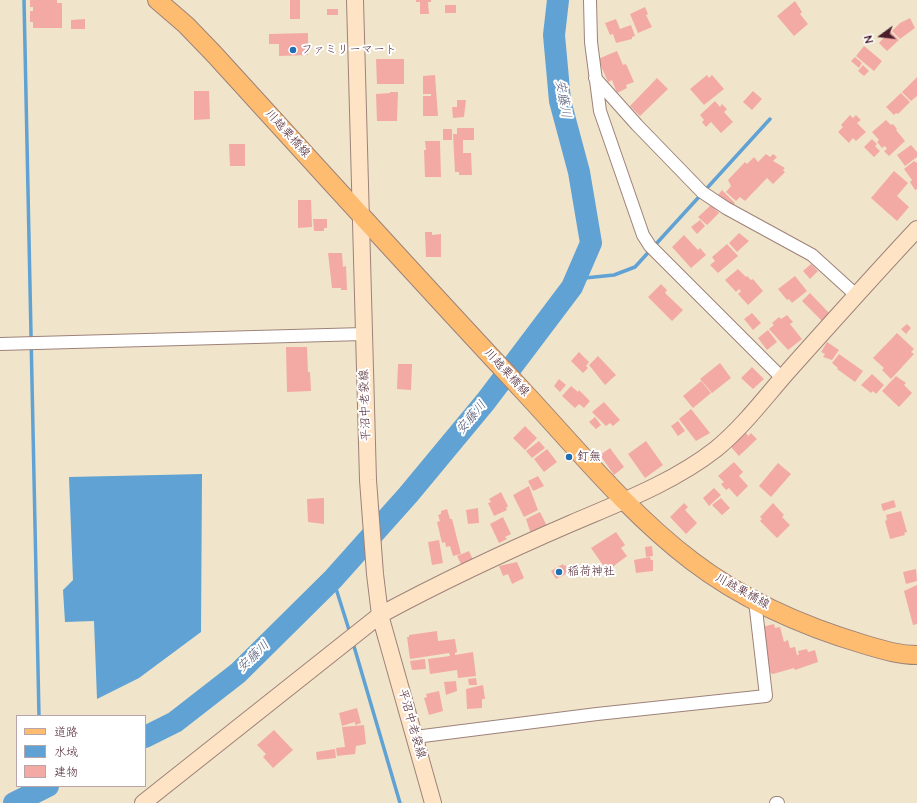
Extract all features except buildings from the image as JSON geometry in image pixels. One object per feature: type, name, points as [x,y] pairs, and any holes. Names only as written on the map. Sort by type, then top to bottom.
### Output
[{"type":"main road","name":"川越栗橋線","points":[[157,0],[186,25],[214,54],[488,354],[625,501],[658,533],[692,561],[721,581],[755,601],[830,633],[903,655],[917,656]]},
{"type":"street","name":"平沼中老袋線","points":[[355,0],[369,488],[375,574],[380,615],[433,803]]},
{"type":"street","points":[[590,0],[591,42],[600,112],[643,236],[650,246],[782,378]]},
{"type":"street","points":[[595,78],[637,125],[702,192],[726,208],[812,255],[856,295]]},
{"type":"street","points":[[143,803],[380,615],[426,591],[564,526],[625,501],[694,464],[715,449],[751,415],[856,295],[917,229]]},
{"type":"street","points":[[0,344],[364,334]]},
{"type":"street","points":[[414,737],[597,714],[766,696],[755,601]]},
{"type":"water","points":[[202,474],[201,632],[139,678],[97,699],[94,621],[65,622],[63,590],[73,580],[69,477]]},
{"type":"waterway","points":[[24,0],[39,715]]},
{"type":"waterway","name":"安藤川","points":[[146,736],[175,722],[238,673],[333,579],[408,495],[486,401],[572,287],[591,243],[579,172],[560,101],[554,35],[558,0]]},
{"type":"waterway","points":[[575,279],[614,275],[635,267],[770,119]]},
{"type":"waterway","points":[[333,579],[350,633]]},
{"type":"waterway","points":[[353,643],[400,803]]},
{"type":"waterway","name":"安藤川","points":[[14,803],[46,787]]},
{"type":"place","name":"ファミリーマート","points":[[293,50]]},
{"type":"place","name":"釘無","points":[[569,457]]},
{"type":"place","name":"稲荷神社","points":[[559,572]]}]
